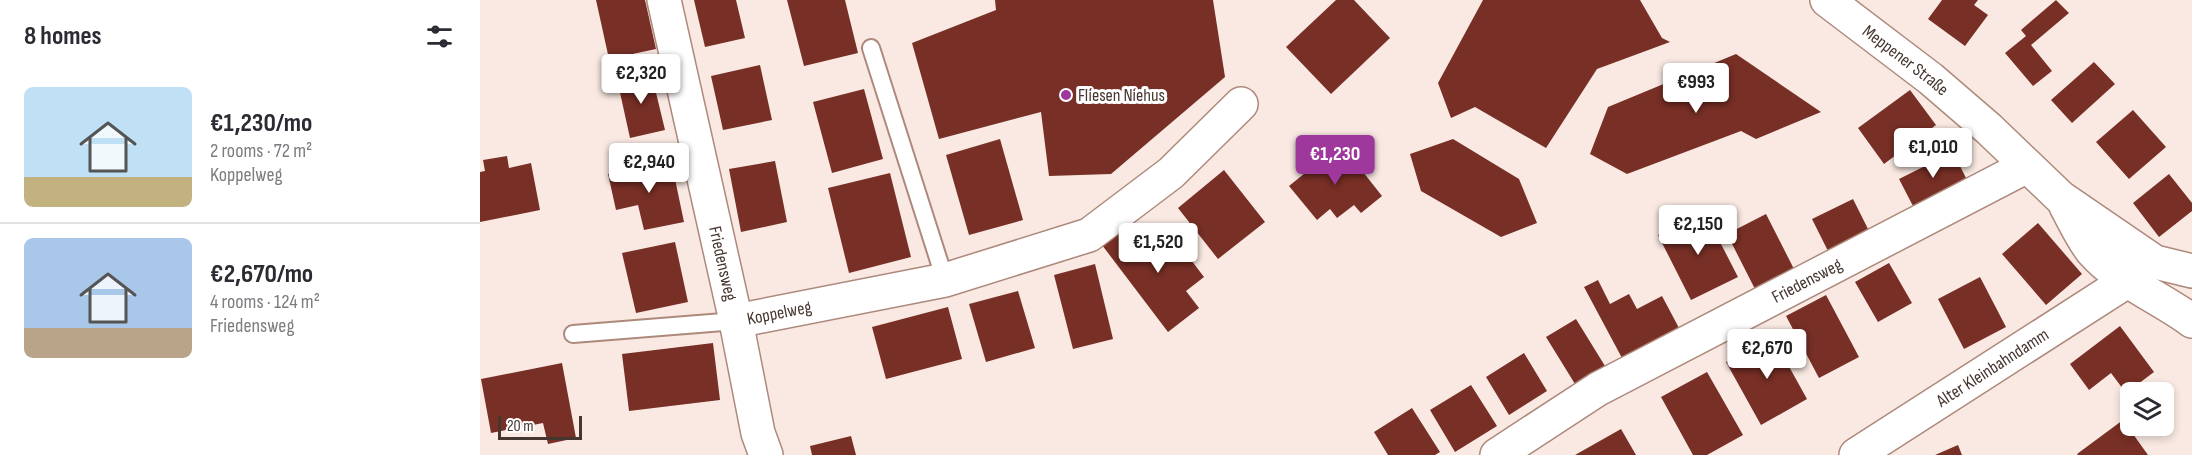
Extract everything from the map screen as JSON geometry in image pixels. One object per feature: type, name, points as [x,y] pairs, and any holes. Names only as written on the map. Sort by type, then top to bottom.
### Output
[{"type":"street","name":"Friedensweg","points":[[664,0],[736,321],[758,433],[766,455]]},
{"type":"street","name":"Meppener Straße","points":[[1827,0],[1931,79],[1989,129],[2060,197],[2155,262],[2192,271]]},
{"type":"street","name":"Koppelweg","points":[[736,321],[945,280],[1089,235],[1171,173],[1241,104]]},
{"type":"street","name":"Friedensweg","points":[[1497,455],[1598,389],[2027,166]]},
{"type":"street","name":"Meppener Straße","points":[[2060,197],[2092,251],[2127,281],[2175,308],[2192,321]]},
{"type":"street","name":"Alter Kleinbahndamm","points":[[1856,455],[2127,281]]},
{"type":"lane","points":[[871,48],[945,280]]},
{"type":"lane","name":"Koppelweg","points":[[573,334],[736,321]]},
{"type":"building","points":[[596,0],[645,0],[656,49],[609,59]]},
{"type":"building","points":[[694,0],[736,0],[745,38],[705,47]]},
{"type":"building","points":[[787,0],[845,0],[858,53],[804,66]]},
{"type":"building","name":"Fliesen Niehus","points":[[995,0],[1213,0],[1225,77],[1111,174],[1049,176],[1041,112],[939,139],[912,43],[996,10]]},
{"type":"building","points":[[1336,0],[1354,0],[1390,38],[1331,94],[1286,47]]},
{"type":"building","points":[[1483,0],[1640,0],[1662,38],[1670,42],[1597,69],[1546,148],[1475,107],[1451,118],[1438,83]]},
{"type":"building","points":[[1942,0],[1978,0],[1974,5],[1988,15],[1965,46],[1928,19]]},
{"type":"building","points":[[2056,0],[2069,13],[2031,45],[2052,71],[2033,86],[2005,53],[2026,36],[2021,30]]},
{"type":"building","points":[[1736,54],[1821,112],[1756,139],[1741,131],[1627,174],[1590,154],[1608,107]]},
{"type":"building","points":[[2094,62],[2115,84],[2072,123],[2051,100]]},
{"type":"building","points":[[760,65],[772,120],[723,130],[711,76]]},
{"type":"building","points":[[651,72],[665,130],[630,138],[617,79]]},
{"type":"building","points":[[864,89],[883,159],[832,173],[813,102]]},
{"type":"building","points":[[1910,90],[1936,125],[1884,164],[1858,128]]},
{"type":"building","points":[[2133,110],[2166,147],[2129,179],[2096,142]]},
{"type":"building","points":[[1000,139],[1023,220],[969,235],[946,155]]},
{"type":"building","points":[[1453,139],[1519,179],[1537,223],[1501,237],[1421,191],[1410,154]]},
{"type":"building","points":[[1341,144],[1382,196],[1361,213],[1354,205],[1337,218],[1330,209],[1317,220],[1289,186]]},
{"type":"building","points":[[1953,152],[1966,178],[1913,206],[1899,179]]},
{"type":"building","points":[[507,156],[509,168],[531,163],[540,210],[480,222],[480,172],[485,171],[483,160]]},
{"type":"building","points":[[671,160],[684,222],[644,230],[638,205],[616,210],[608,174]]},
{"type":"building","points":[[775,161],[787,222],[741,232],[729,169]]},
{"type":"building","points":[[1224,170],[1265,222],[1218,259],[1178,208]]},
{"type":"building","points":[[890,173],[911,257],[849,273],[828,188]]},
{"type":"building","points":[[2169,174],[2192,203],[2192,211],[2159,237],[2133,203]]},
{"type":"building","points":[[1853,199],[1869,231],[1828,251],[1812,219]]},
{"type":"building","points":[[1704,211],[1738,277],[1691,300],[1658,235]]},
{"type":"building","points":[[1766,214],[1794,269],[1755,289],[1727,234]]},
{"type":"building","points":[[2038,223],[2082,274],[2046,305],[2002,254]]},
{"type":"building","points":[[1128,226],[1146,249],[1169,231],[1204,277],[1186,291],[1199,308],[1168,332],[1102,245]]},
{"type":"building","points":[[675,242],[688,302],[636,313],[622,253]]},
{"type":"building","points":[[1889,263],[1912,303],[1878,322],[1855,282]]},
{"type":"building","points":[[1095,264],[1113,339],[1073,349],[1054,275]]},
{"type":"building","points":[[1980,277],[2006,327],[1964,349],[1938,299]]},
{"type":"building","points":[[1598,280],[1610,304],[1629,294],[1637,309],[1662,296],[1679,328],[1622,358],[1584,287]]},
{"type":"building","points":[[1018,291],[1035,348],[986,362],[969,304]]},
{"type":"building","points":[[1826,295],[1859,357],[1819,378],[1786,316]]},
{"type":"building","points":[[948,307],[962,359],[886,379],[872,327]]},
{"type":"building","points":[[1576,319],[1605,366],[1575,384],[1546,337]]},
{"type":"building","points":[[2120,326],[2154,372],[2141,382],[2120,382],[2120,385],[2111,373],[2089,390],[2070,364]]},
{"type":"building","points":[[1772,336],[1807,399],[1761,425],[1726,362]]},
{"type":"building","points":[[713,343],[720,400],[629,411],[622,354]]},
{"type":"building","points":[[1524,353],[1547,391],[1509,415],[1486,377]]},
{"type":"building","points":[[562,363],[576,438],[548,444],[543,423],[491,433],[481,379]]},
{"type":"building","points":[[1707,372],[1743,435],[1707,455],[1693,455],[1661,397]]},
{"type":"building","points":[[1471,385],[1497,426],[1455,452],[1430,410]]},
{"type":"building","points":[[1412,408],[1440,452],[1435,455],[1388,455],[1374,432]]},
{"type":"building","points":[[2120,422],[2120,436],[2134,436],[2148,455],[2078,455]]},
{"type":"building","points":[[1621,429],[1636,455],[1575,455]]},
{"type":"building","points":[[851,436],[856,455],[812,455],[810,446]]},
{"type":"building","points":[[1958,445],[1962,455],[1935,455]]},
{"type":"place","name":"Fliesen Niehus","points":[[1066,95]]}]
